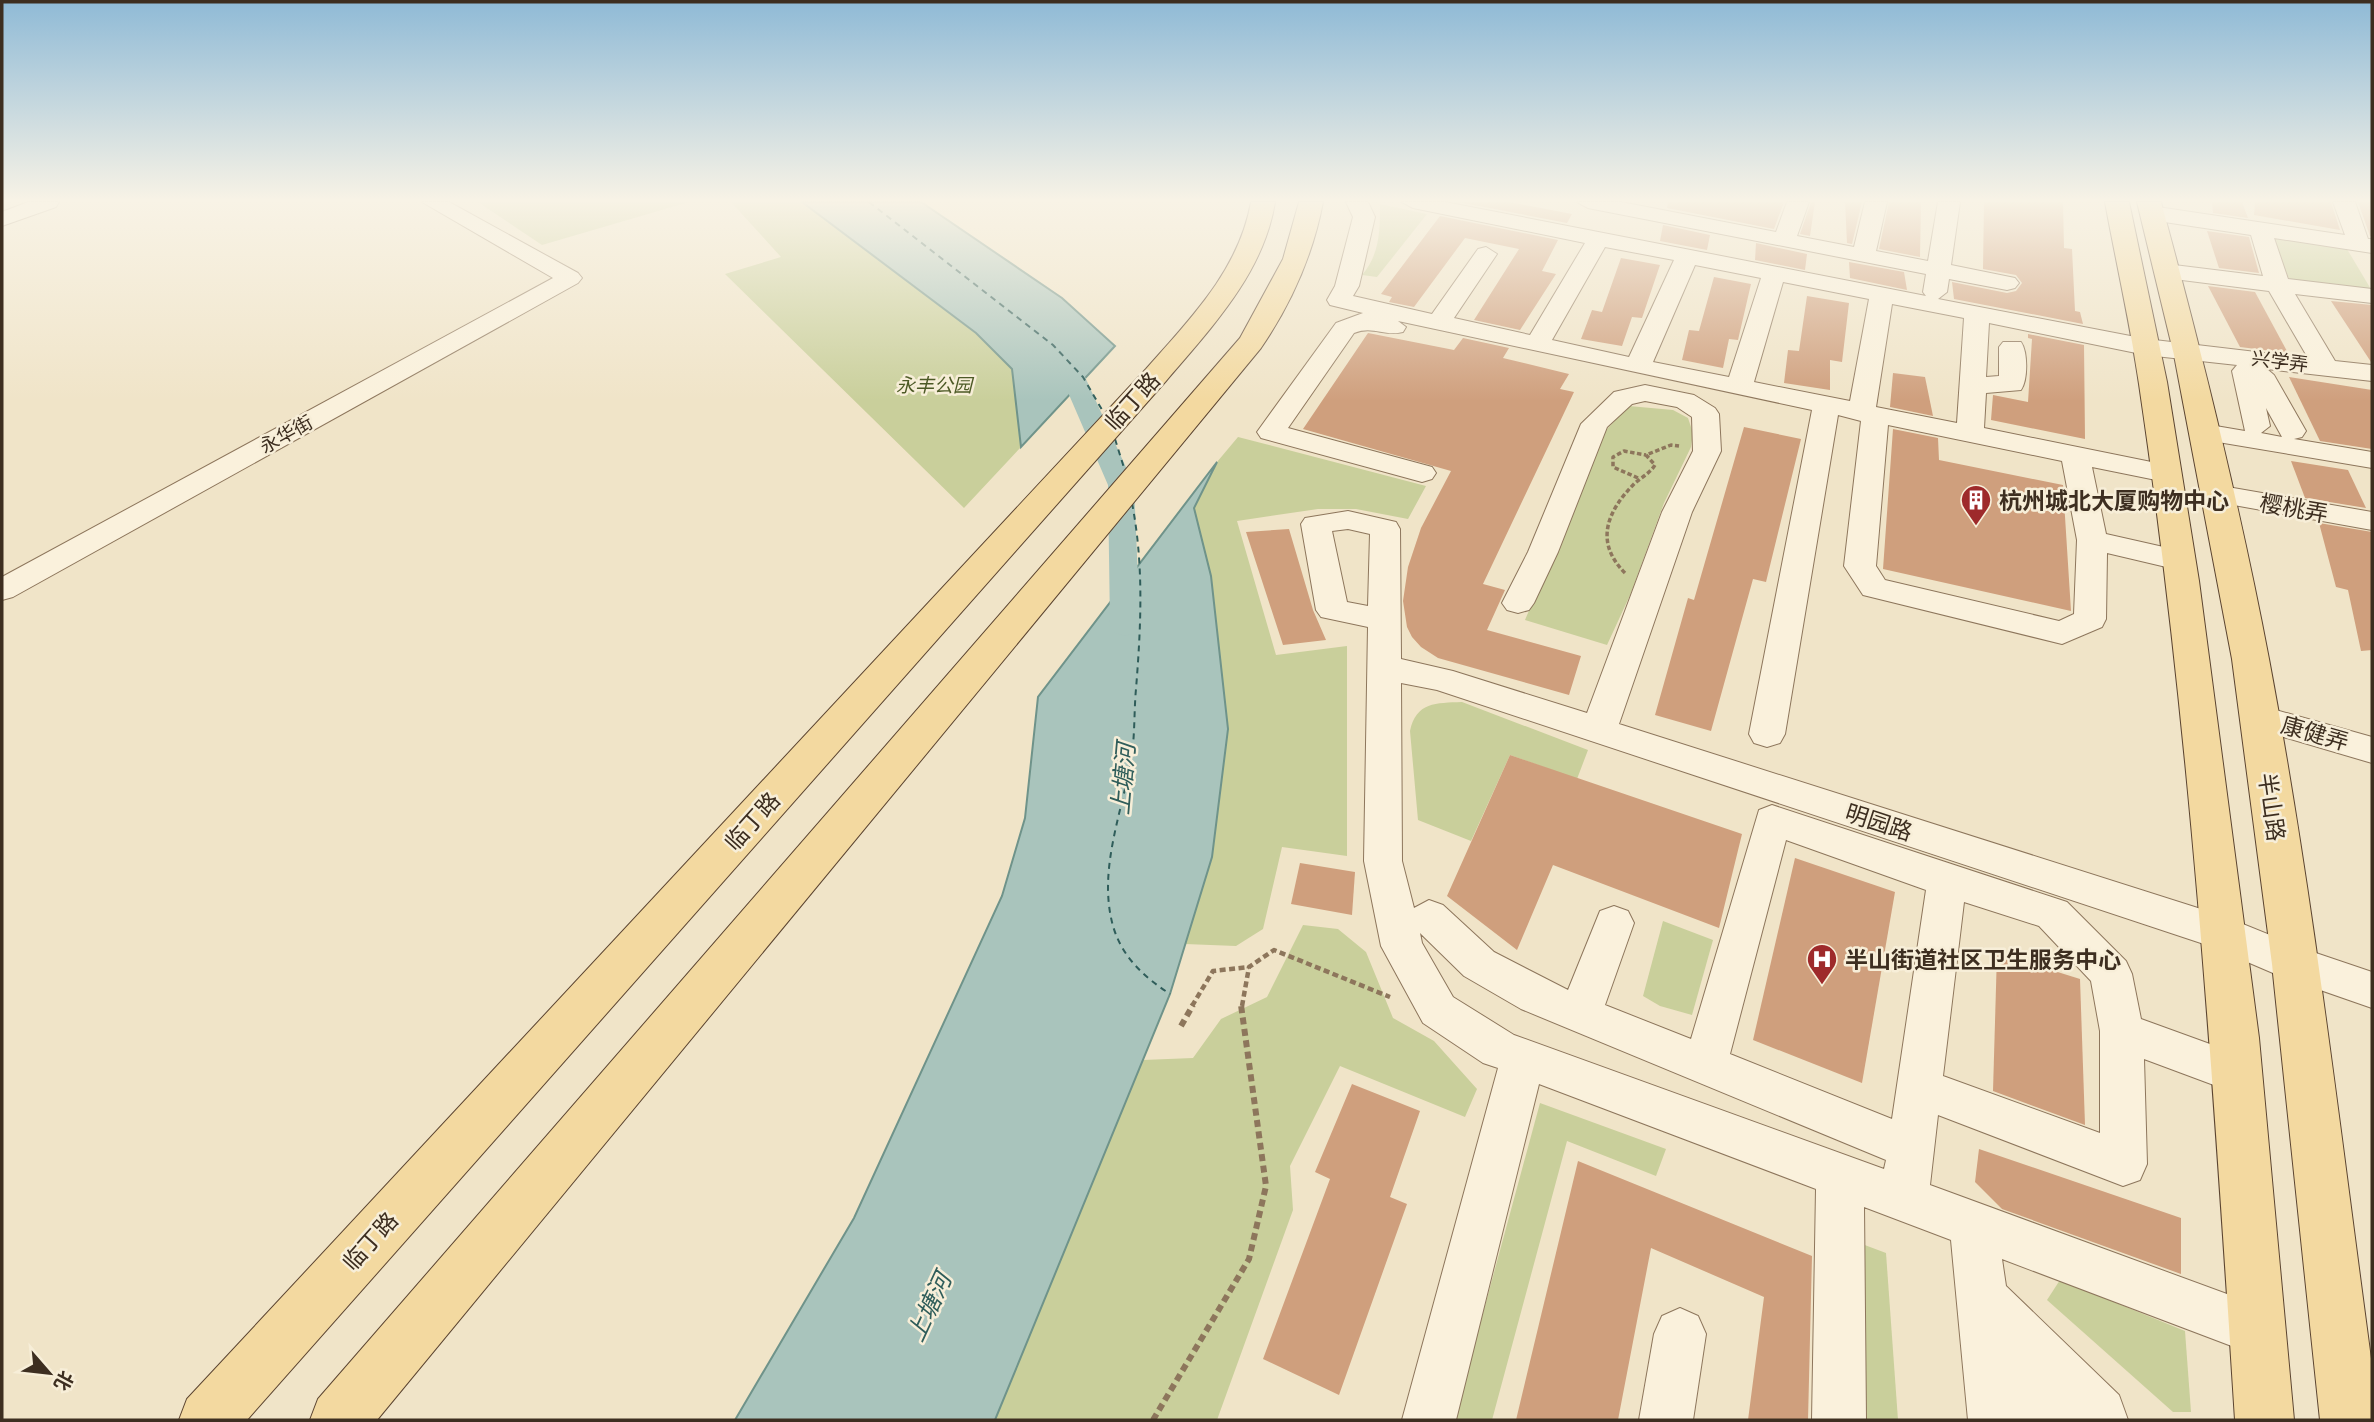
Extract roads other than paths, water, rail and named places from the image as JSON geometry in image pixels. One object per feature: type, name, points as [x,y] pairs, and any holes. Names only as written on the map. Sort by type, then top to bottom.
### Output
[{"type":"main road","name":"临丁路","points":[[208,1420],[930,626],[1214,307],[1239,268]]},
{"type":"main road","points":[[339,1420],[1251,342],[1293,268]]},
{"type":"main road","points":[[2142,268],[2146,347],[2179,559],[2223,933],[2238,1074],[2265,1420]]},
{"type":"main road","name":"半山路","points":[[2166,271],[2187,350],[2250,659],[2295,964],[2350,1420]]},
{"type":"street","name":"永华街","points":[[2,590],[570,278],[553,268]]},
{"type":"street","points":[[1351,268],[1347,286],[1339,300],[1367,314],[1490,348]]},
{"type":"street","points":[[1438,323],[1476,268]]},
{"type":"street","points":[[1537,345],[1589,268]]},
{"type":"street","points":[[1638,367],[1682,268]]},
{"type":"street","name":"兴学弄","points":[[1748,268],[2146,347],[2372,373]]},
{"type":"street","points":[[1832,268],[1838,286]]},
{"type":"street","points":[[1929,268],[2007,283]]},
{"type":"street","points":[[2276,268],[2278,285],[2326,367]]},
{"type":"street","points":[[1932,305],[1938,270]]},
{"type":"street","points":[[2166,271],[2372,296]]},
{"type":"street","points":[[1739,388],[1774,274]]},
{"type":"street","points":[[1882,295],[1868,415],[1860,566],[1874,588],[2062,634],[2090,619],[2092,540],[2075,455]]},
{"type":"street","points":[[1422,473],[1271,432],[1345,328],[1367,314],[1438,323],[1868,415],[2166,473]]},
{"type":"street","points":[[1970,435],[1977,314]]},
{"type":"street","points":[[1973,385],[2012,384],[2012,347]]},
{"type":"street","points":[[1518,603],[1548,540],[1595,424],[1623,398],[1645,393],[1685,401],[1705,414],[1707,450],[1676,512],[1599,730]]},
{"type":"street","points":[[1767,734],[1826,406]]},
{"type":"street","points":[[2203,425],[2256,426]]},
{"type":"street","points":[[2203,425],[2372,460]]},
{"type":"street","name":"樱桃弄","points":[[2216,494],[2372,521]]},
{"type":"street","points":[[1383,619],[1332,610],[1316,524],[1348,520],[1385,528],[1382,667],[1383,861],[1402,947],[1438,1010],[1499,1049],[2258,1330]]},
{"type":"street","points":[[2092,540],[2179,559]]},
{"type":"street","name":"明园路","points":[[1382,667],[1441,679],[1599,730],[1773,804],[2223,933],[2295,964],[2372,990]]},
{"type":"street","name":"康健弄","points":[[2258,717],[2372,750]]},
{"type":"street","points":[[1706,1063],[1773,804],[1947,881],[2053,914],[2111,974],[2122,1031],[2123,1164],[1918,1087]]},
{"type":"street","points":[[1904,1199],[1947,881]]},
{"type":"street","points":[[1429,917],[1479,964],[1536,996],[1910,1148]]},
{"type":"street","points":[[1580,1014],[1614,923]]},
{"type":"street","points":[[2122,1031],[2238,1074]]},
{"type":"street","points":[[1429,1420],[1523,1058]]},
{"type":"street","points":[[1839,1420],[1840,1175]]},
{"type":"street","points":[[1974,1225],[1995,1420]]},
{"type":"street","points":[[1981,1297],[2100,1414],[2101,1420]]},
{"type":"street","points":[[1666,1420],[1680,1334]]},
{"type":"street","points":[[2035,1350],[2047,1420]]},
{"type":"water","points":[[890,268],[1018,268],[1062,298],[1115,346],[1021,447],[1012,369],[976,333]]},
{"type":"water","points":[[1217,462],[1194,508],[1211,576],[1228,729],[1212,857],[1170,994],[995,1420],[735,1420],[854,1218],[1002,896],[1025,818],[1038,697]]},
{"type":"waterway","name":"上塘河","points":[[1057,351],[1064,357],[1121,485],[1125,626]]},
{"type":"place","name":"杭州城北大厦购物中心","points":[[1976,527]]},
{"type":"place","name":"半山街道社区卫生服务中心","points":[[1822,986]]},
{"type":"park label","name":"永丰公园","points":[[934,385]]}]
